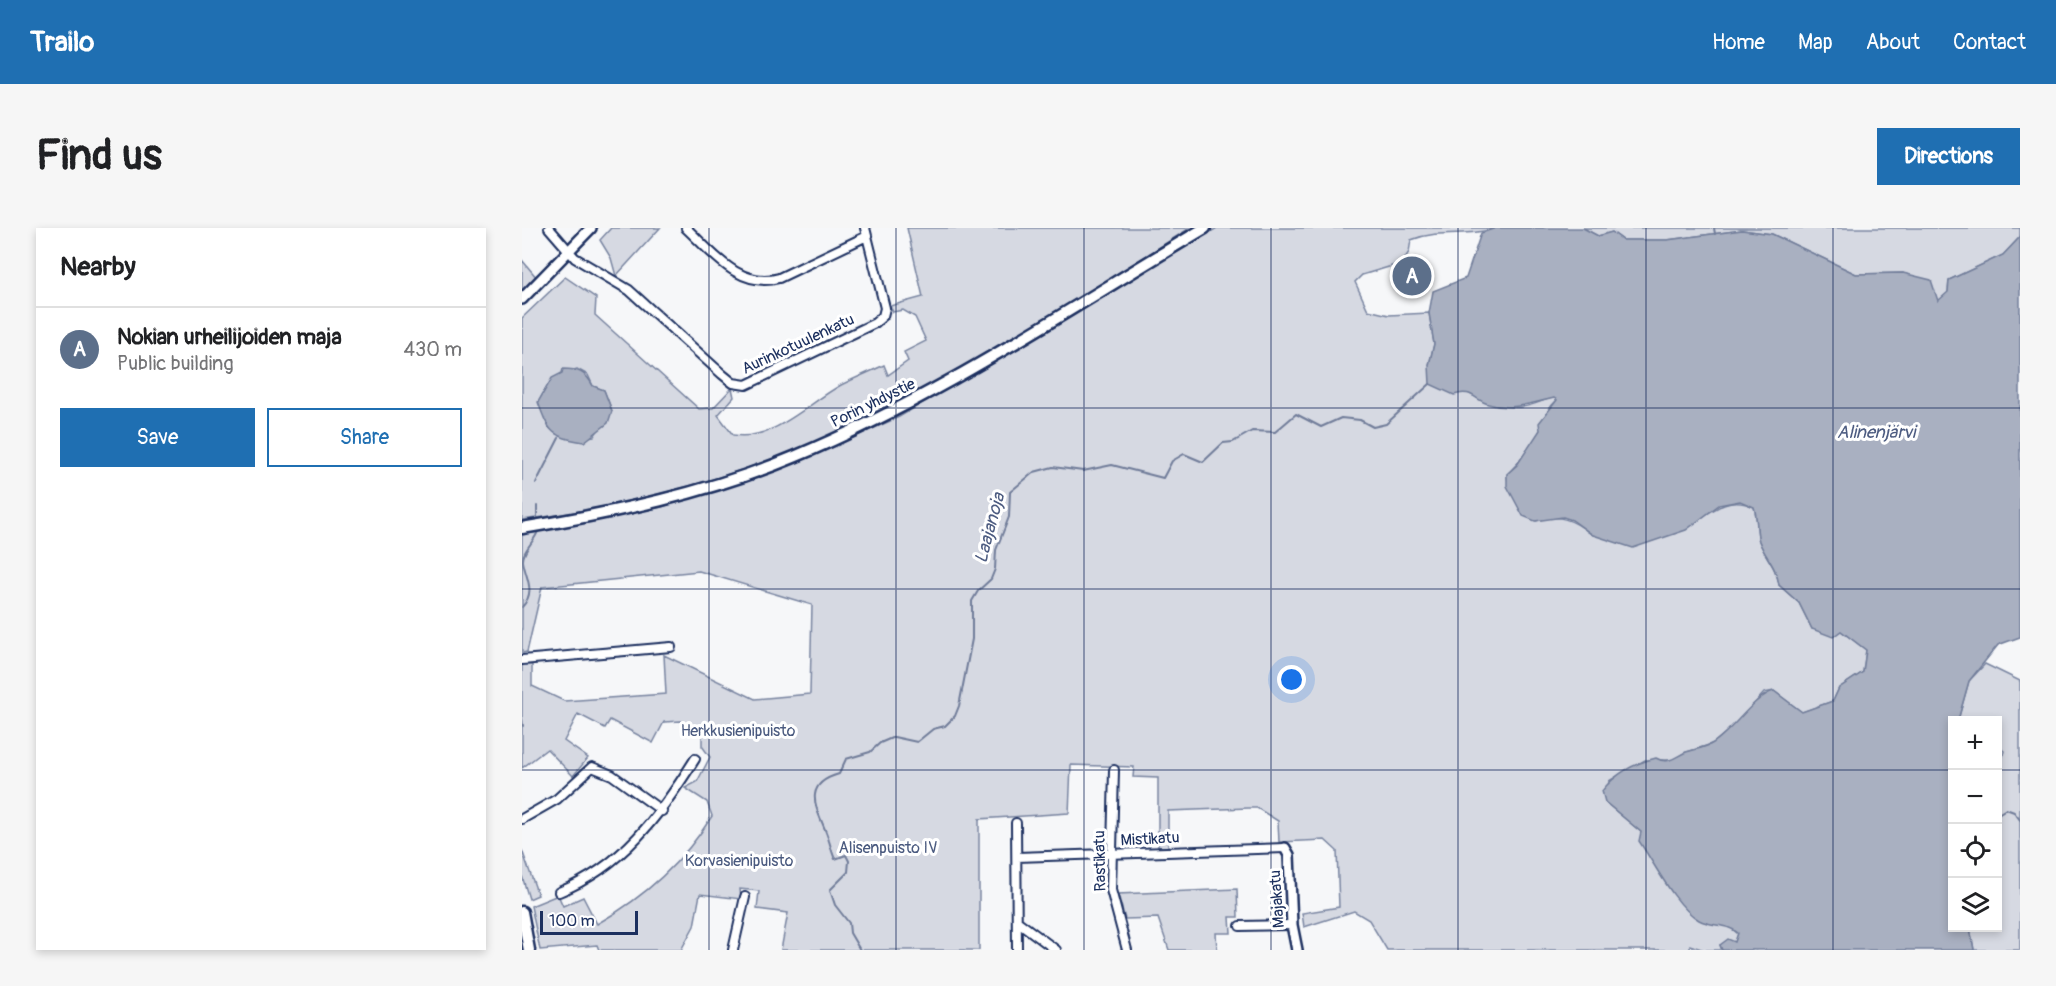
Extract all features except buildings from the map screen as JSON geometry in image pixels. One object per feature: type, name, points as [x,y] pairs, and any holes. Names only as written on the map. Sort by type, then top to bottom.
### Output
[{"type":"main road","name":"Porin yhdystie","points":[[522,528],[591,516],[704,488],[798,456],[918,399],[1008,348],[1205,228]]},
{"type":"main road","points":[[522,912],[530,950]]},
{"type":"street","points":[[549,228],[569,252]]},
{"type":"street","points":[[522,299],[591,228]]},
{"type":"street","points":[[686,228],[737,274],[767,282],[779,278],[866,232]]},
{"type":"street","name":"Aurinkotuulenkatu","points":[[569,252],[582,263],[629,290],[733,383],[746,385],[883,316],[885,308],[866,232]]},
{"type":"street","points":[[522,660],[671,647]]},
{"type":"street","points":[[559,892],[601,871],[662,811],[694,759]]},
{"type":"street","points":[[522,819],[557,799],[592,767],[612,775],[662,811]]},
{"type":"street","name":"Rastikatu","points":[[1114,770],[1111,890],[1127,950]]},
{"type":"street","points":[[1016,822],[1017,950]]},
{"type":"street","name":"Mistikatu","points":[[1017,857],[1285,848]]},
{"type":"street","name":"Majakatu","points":[[1285,848],[1289,855],[1292,925],[1297,950]]},
{"type":"street","points":[[733,950],[745,897]]},
{"type":"street","points":[[1017,921],[1056,950]]},
{"type":"street","points":[[1240,926],[1292,925]]},
{"type":"green space","points":[[611,228],[660,228],[616,276],[611,258],[600,240]]},
{"type":"green space","points":[[907,228],[1190,228],[1053,315],[960,370],[865,420],[816,442],[744,469],[671,491],[597,508],[522,520],[522,318],[565,277],[596,298],[595,315],[699,409],[713,408],[732,388],[734,397],[718,415],[733,435],[748,436],[776,427],[841,385],[884,365],[888,375],[908,361],[904,352],[926,341],[915,317],[903,310],[893,312],[890,306],[923,297]],"holes":[[[577,369],[588,375],[593,386],[604,390],[612,411],[594,436],[587,437],[549,428],[539,402],[545,390],[558,377],[570,371]]]},
{"type":"green space","points":[[1217,228],[1496,228],[1475,232],[1434,234],[1411,240],[1409,252],[1402,263],[1362,275],[1355,282],[1368,310],[1389,315],[1429,313],[1434,344],[1429,365],[1472,395],[1483,401],[1508,407],[1522,407],[1554,397],[1557,400],[1549,409],[1531,446],[1507,474],[1510,488],[1521,505],[1536,521],[1560,518],[1577,524],[1591,534],[1608,537],[1663,536],[1687,527],[1718,507],[1741,503],[1754,507],[1759,541],[1776,572],[1779,585],[1799,603],[1812,629],[1841,631],[1866,650],[1863,672],[1839,688],[1833,701],[1802,712],[1774,691],[1764,693],[1736,724],[1712,744],[1684,753],[1673,760],[1645,760],[1609,781],[1605,802],[1641,832],[1702,921],[1729,926],[1738,934],[1735,942],[1720,945],[1722,950],[1704,950],[1690,945],[1690,950],[1387,950],[1369,920],[1354,911],[1304,927],[1302,913],[1339,907],[1337,851],[1325,840],[1279,842],[1278,821],[1257,808],[1168,811],[1168,847],[1158,847],[1158,778],[1133,777],[1134,767],[1071,765],[1069,813],[979,819],[979,950],[781,950],[788,913],[757,909],[759,891],[740,889],[741,899],[700,894],[694,926],[681,950],[599,950],[597,945],[540,950],[531,906],[558,895],[563,906],[583,897],[597,924],[646,890],[689,848],[712,816],[707,802],[685,788],[697,782],[710,757],[702,746],[702,732],[681,721],[664,722],[653,743],[610,720],[605,728],[578,714],[564,741],[588,758],[573,776],[547,749],[522,768],[522,664],[532,665],[532,686],[564,701],[666,694],[664,655],[755,699],[810,694],[812,605],[699,571],[542,587],[527,652],[522,653],[522,535],[662,507],[803,460],[899,417]]},
{"type":"green space","points":[[1583,228],[2020,228],[2020,237],[2003,255],[1949,280],[1948,293],[1938,302],[1903,273],[1856,274],[1772,234],[1742,230],[1667,240],[1623,240],[1612,232],[1598,236]]},
{"type":"green space","points":[[522,260],[537,278],[522,291]]},
{"type":"green space","points":[[1985,664],[2020,681],[2020,950],[1974,950],[1971,932],[2002,932],[2002,758],[2004,751],[2002,749],[2002,716],[1959,716],[1969,681]]},
{"type":"green space","points":[[522,850],[538,895],[529,899],[522,876]]},
{"type":"green space","points":[[1237,889],[1238,917],[1230,917],[1231,933],[1216,933],[1217,950],[1169,950],[1158,918],[1125,919],[1118,894]]},
{"type":"water","name":"Alinenjärvi","points":[[1496,228],[1583,228],[1598,236],[1612,232],[1623,240],[1667,240],[1742,230],[1772,234],[1856,274],[1903,273],[1931,280],[1938,301],[1948,292],[1949,280],[2003,255],[2020,237],[2020,637],[1998,645],[1969,681],[1959,716],[1948,716],[1948,932],[1971,932],[1974,950],[1722,950],[1720,945],[1728,939],[1735,942],[1738,933],[1729,928],[1704,922],[1690,914],[1666,884],[1639,841],[1641,832],[1605,802],[1602,791],[1619,774],[1648,760],[1656,758],[1664,761],[1710,745],[1766,694],[1774,691],[1802,712],[1833,701],[1839,688],[1863,672],[1866,650],[1841,631],[1833,637],[1812,629],[1799,603],[1779,585],[1776,572],[1759,541],[1754,507],[1740,501],[1719,505],[1686,530],[1633,548],[1593,535],[1572,520],[1563,517],[1535,521],[1523,516],[1507,486],[1507,474],[1517,465],[1540,430],[1539,423],[1557,400],[1554,398],[1521,406],[1496,406],[1469,394],[1454,395],[1430,384],[1429,365],[1434,344],[1429,313],[1433,291],[1466,278],[1481,233]]},
{"type":"water","points":[[563,369],[581,372],[593,386],[604,390],[612,411],[608,423],[584,442],[565,438],[553,432],[545,421],[538,402],[552,378],[562,373]]},
{"type":"waterway","points":[[1714,228],[1715,234]]},
{"type":"waterway","name":"Laajanoja","points":[[860,950],[850,933],[849,923],[835,905],[830,890],[848,872],[849,861],[846,855],[835,859],[818,812],[815,794],[818,786],[826,779],[839,774],[846,759],[870,752],[880,743],[894,737],[917,742],[933,729],[945,726],[955,716],[972,639],[972,601],[978,591],[991,579],[995,569],[996,550],[1009,517],[1010,492],[1034,472],[1053,467],[1083,471],[1112,465],[1163,478],[1172,461],[1184,454],[1203,462],[1223,443],[1233,442],[1252,431],[1275,432],[1296,414],[1321,427],[1341,418],[1360,420],[1373,427],[1386,424],[1430,384]]},
{"type":"waterway","points":[[536,483],[559,438]]},
{"type":"waterway","points":[[537,506],[537,519]]},
{"type":"waterway","points":[[522,607],[529,595],[523,557],[538,531]]},
{"type":"waterway","points":[[522,718],[523,726]]},
{"type":"waterway","points":[[2002,812],[2006,809],[2014,812],[2020,820]]},
{"type":"place","name":"Nokian urheilijoiden maja","points":[[1412,276]]},
{"type":"park label","name":"Herkkusienipuisto","points":[[738,731]]},
{"type":"park label","name":"Alisenpuisto IV","points":[[888,848]]},
{"type":"park label","name":"Korvasienipuisto","points":[[739,861]]}]
